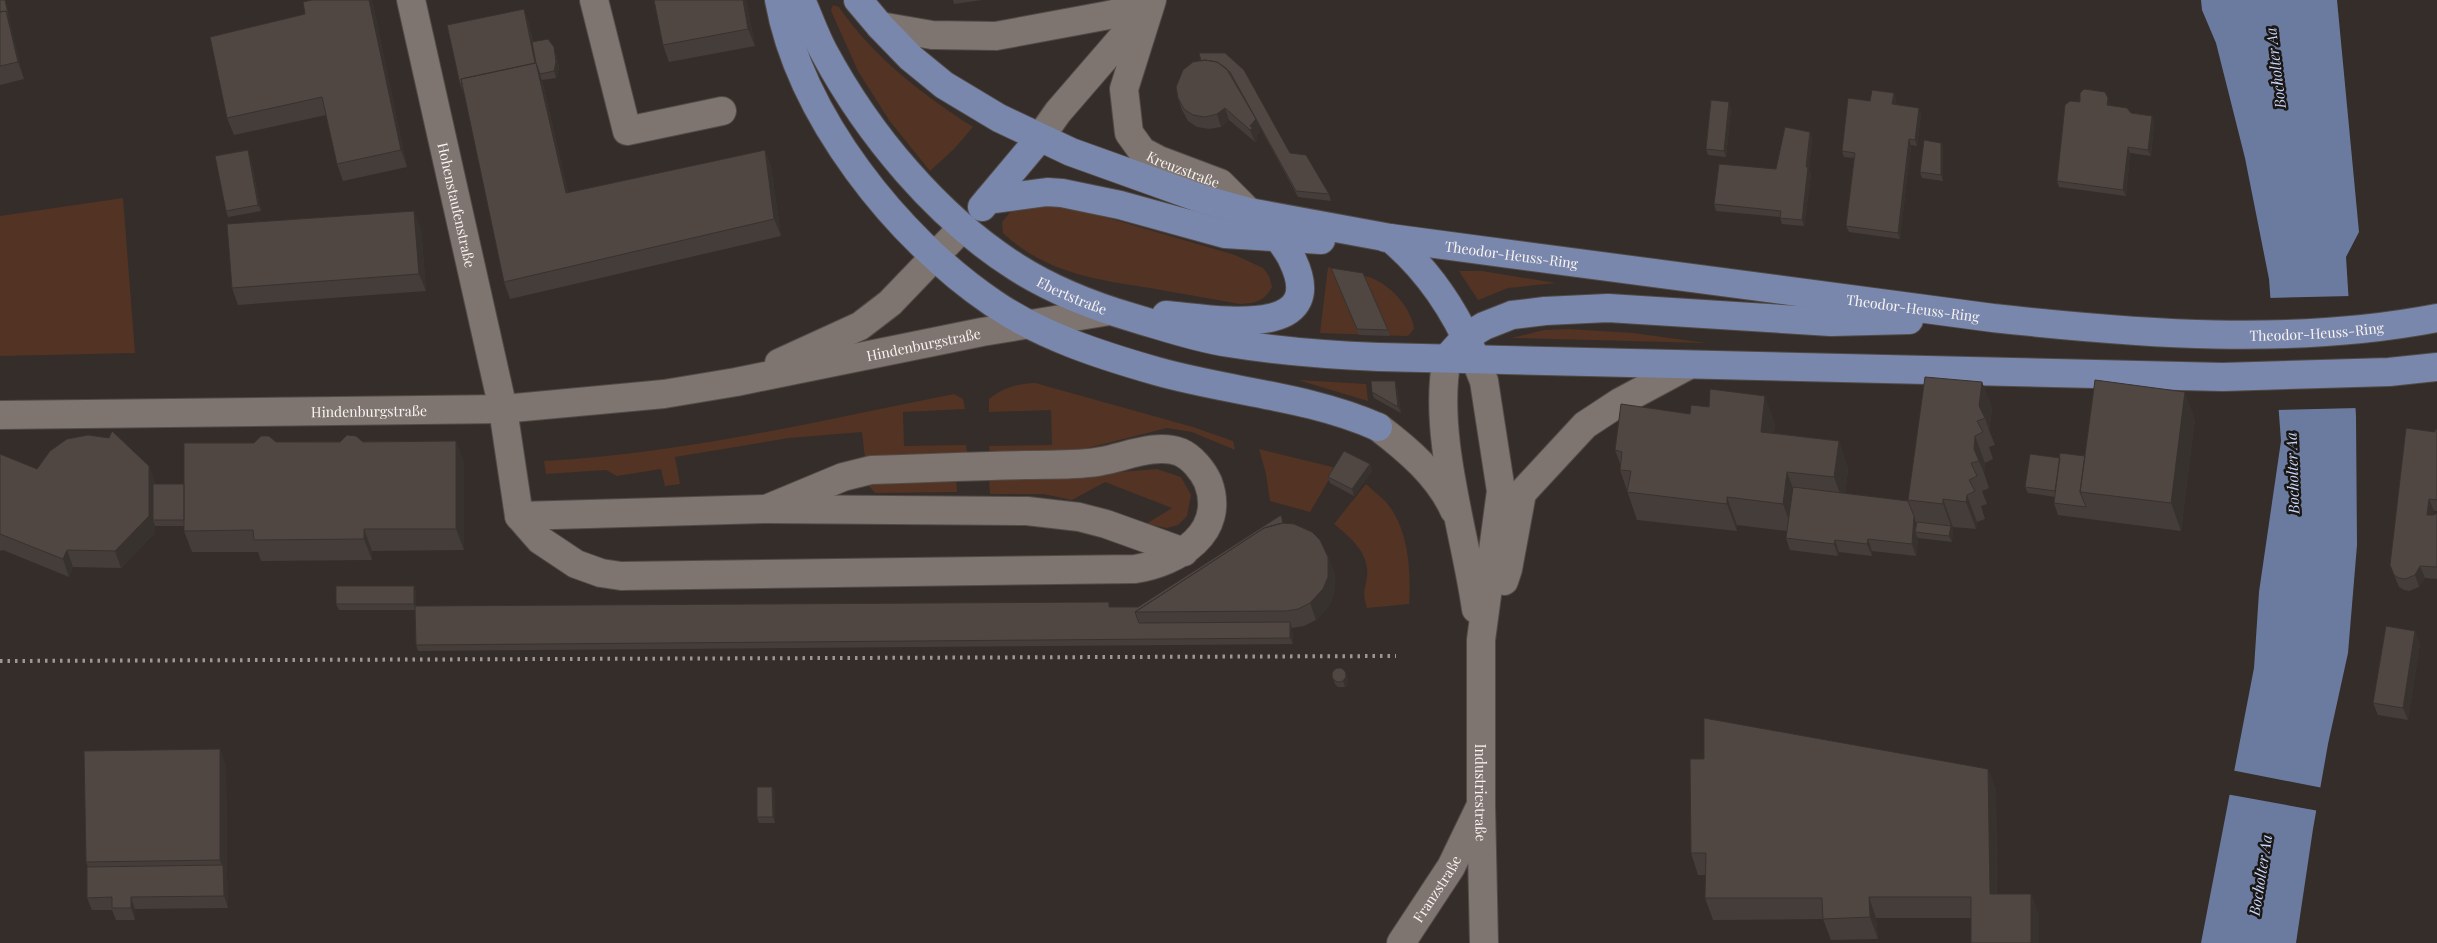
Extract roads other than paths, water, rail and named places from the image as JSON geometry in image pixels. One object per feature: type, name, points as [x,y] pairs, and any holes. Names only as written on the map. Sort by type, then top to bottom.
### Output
[{"type":"main road","points":[[779,0],[783,21],[805,82],[829,126],[886,208],[935,258],[993,304],[1032,326],[1070,343],[1157,371],[1246,392],[1316,405],[1348,414],[1378,427]]},
{"type":"main road","name":"Ebertstraße","points":[[802,0],[824,52],[859,107],[912,179],[962,228],[1024,272],[1054,288],[1110,311],[1227,343],[1322,354],[1447,358],[1470,348]]},
{"type":"main road","points":[[858,0],[880,26],[944,85],[1039,139],[1202,199],[1255,213],[1390,238],[1411,256],[1456,315],[1470,348]]},
{"type":"main road","points":[[962,228],[1039,139]]},
{"type":"main road","points":[[988,200],[1047,192],[1062,193],[1120,205],[1225,234],[1335,241],[1390,238]]},
{"type":"main road","points":[[1110,311],[1261,321],[1277,317],[1289,311],[1297,302],[1299,281],[1292,259],[1278,238],[1255,213]]},
{"type":"main road","name":"Theodor-Heuss-Ring","points":[[1390,238],[2081,328],[2221,335],[2386,328],[2437,318]]},
{"type":"main road","points":[[1470,348],[1484,326],[1512,315],[1578,309],[1608,308],[1831,322],[1993,318]]},
{"type":"main road","points":[[1470,348],[1689,365],[2223,377],[2389,372],[2437,367]]},
{"type":"street","name":"Hohenstaufenstraße","points":[[411,0],[503,409],[519,516]]},
{"type":"street","points":[[594,0],[627,130],[722,110]]},
{"type":"street","points":[[880,26],[932,35],[996,36],[1109,16],[1151,3]]},
{"type":"street","points":[[1039,139],[1058,112],[1151,3]]},
{"type":"street","name":"Kreuzstraße","points":[[1151,3],[1124,89],[1129,133],[1142,151],[1159,160],[1220,183],[1255,213]]},
{"type":"street","name":"Hindenburgstraße","points":[[736,382],[860,326],[890,303],[962,228]]},
{"type":"street","name":"Hindenburgstraße","points":[[0,415],[503,409],[664,394],[736,382],[982,332],[1032,326],[1110,311]]},
{"type":"street","points":[[1470,348],[1484,381],[1501,490],[1481,640]]},
{"type":"street","points":[[1447,358],[1443,381],[1445,436],[1473,585],[1481,640]]},
{"type":"street","points":[[1481,640],[1508,569],[1522,493],[1585,425],[1620,402],[1689,365]]},
{"type":"street","points":[[1378,427],[1404,447],[1439,485],[1449,500],[1461,527]]},
{"type":"street","points":[[519,516],[540,540],[576,564],[601,573],[621,576],[1113,571],[1151,566],[1184,552],[1198,538],[1208,524],[1213,509],[1211,490],[1205,475],[1193,461],[1180,452],[1168,450],[1138,452],[1096,462],[871,470],[843,477],[766,509]]},
{"type":"street","points":[[519,516],[766,509],[1027,511],[1079,516],[1184,552]]},
{"type":"street","name":"Industriestraße","points":[[1481,640],[1481,805],[1484,943]]},
{"type":"street","name":"Franzstraße","points":[[1401,943],[1451,867],[1481,805]]},
{"type":"water","name":"Bocholter Aa","points":[[2201,0],[2337,0],[2359,232],[2346,257],[2356,416],[2357,545],[2348,653],[2328,744],[2296,943],[2201,943],[2254,668],[2259,592],[2281,441],[2269,279],[2245,158],[2216,43],[2202,10]]},
{"type":"railway","points":[[0,661],[1396,656]]}]
